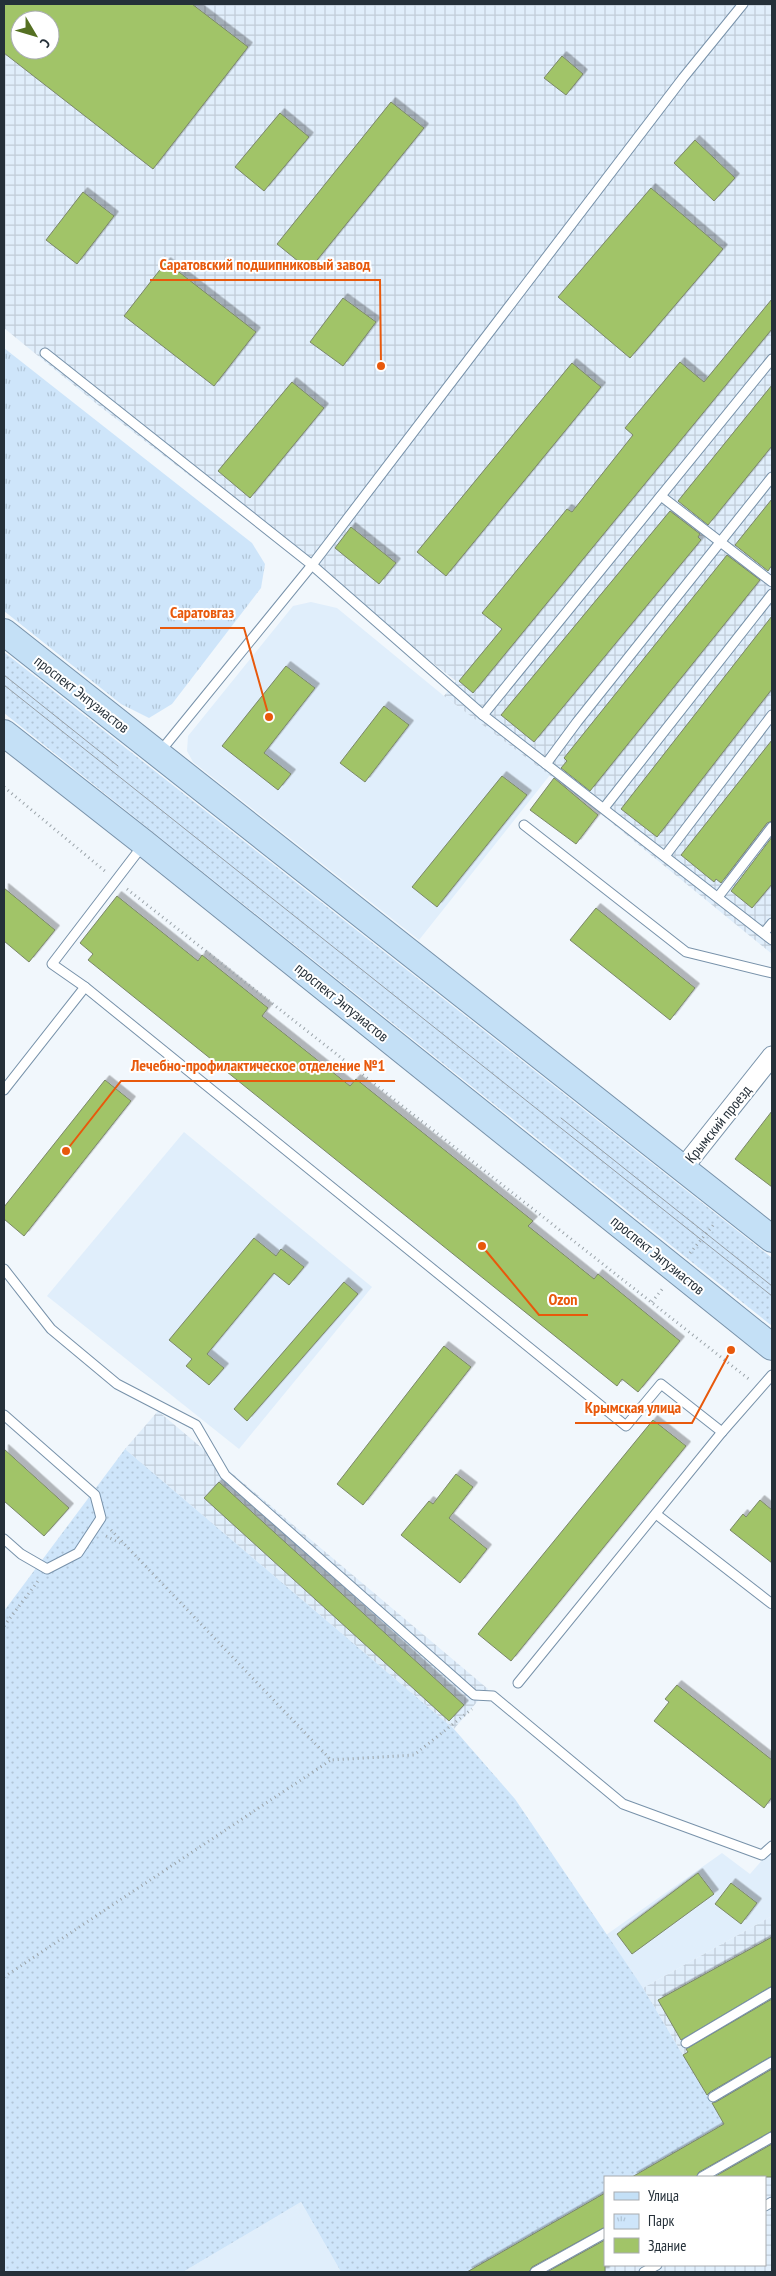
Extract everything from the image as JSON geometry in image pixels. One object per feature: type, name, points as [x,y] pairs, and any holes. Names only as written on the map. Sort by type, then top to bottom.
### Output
[{"type":"main road","name":"проспект Энтузиастов","points":[[4,632],[772,1239]]},
{"type":"main road","name":"проспект Энтузиастов","points":[[4,733],[144,843],[772,1347]]},
{"type":"street","name":"Крымский проезд","points":[[683,1168],[772,1056]]},
{"type":"lane","points":[[158,755],[312,565],[683,78],[742,4]]},
{"type":"lane","points":[[45,353],[312,565],[483,715],[772,940]]},
{"type":"lane","points":[[483,715],[772,359]]},
{"type":"lane","points":[[546,764],[577,722],[772,477]]},
{"type":"lane","points":[[661,496],[772,582]]},
{"type":"lane","points":[[604,808],[772,594]]},
{"type":"lane","points":[[665,856],[772,715]]},
{"type":"lane","points":[[524,825],[686,952],[772,973]]},
{"type":"lane","points":[[718,897],[772,827]]},
{"type":"lane","points":[[144,843],[52,964],[85,987],[626,1426],[661,1384],[722,1432]]},
{"type":"lane","points":[[764,933],[772,923]]},
{"type":"lane","points":[[4,1090],[85,987]]},
{"type":"lane","points":[[4,1269],[52,1329],[117,1384],[196,1425],[225,1475],[474,1694],[493,1696],[622,1804],[762,1855],[772,1846]]},
{"type":"lane","points":[[518,1683],[722,1432],[772,1374]]},
{"type":"lane","points":[[4,1415],[95,1495],[101,1518],[78,1553],[47,1569],[20,1554],[4,1540]]},
{"type":"lane","points":[[656,1514],[772,1604]]},
{"type":"lane","points":[[686,2043],[772,1992]]},
{"type":"lane","points":[[713,2097],[772,2062]]},
{"type":"lane","points":[[704,2176],[772,2137]]},
{"type":"lane","points":[[535,2272],[604,2234]]},
{"type":"lane","points":[[644,2272],[655,2266]]},
{"type":"path","points":[[4,787],[116,880],[761,1388]]},
{"type":"path","points":[[677,1270],[729,1205]]},
{"type":"path","points":[[101,1518],[121,1543],[331,1760]]},
{"type":"path","points":[[4,1626],[47,1569]]},
{"type":"path","points":[[4,1976],[331,1760],[414,1755],[489,1696]]},
{"type":"shaded area","points":[[4,4],[772,4],[772,954],[596,810],[444,696],[456,681],[98,405],[4,328]]},
{"type":"shaded area","points":[[311,602],[337,608],[444,696],[550,775],[419,940],[193,762],[187,751],[188,736],[293,606]]},
{"type":"shaded area","points":[[184,1132],[372,1287],[239,1449],[47,1296]]},
{"type":"shaded area","points":[[158,1411],[488,1689],[454,1729],[125,1449]]},
{"type":"shaded area","points":[[772,1849],[772,1916],[643,1988],[606,1935],[722,1853],[750,1874]]},
{"type":"shaded area","points":[[772,1916],[772,2272],[467,2272],[604,2194],[604,2266],[766,2266],[766,2176],[634,2176],[724,2124],[643,1988]]},
{"type":"shaded area","points":[[301,2202],[341,2272],[183,2272]]},
{"type":"green space","points":[[4,348],[252,543],[265,564],[261,588],[172,704],[149,718],[121,704],[4,611]]},
{"type":"green space","points":[[4,652],[772,1258],[772,1326],[4,713]]},
{"type":"green space","points":[[125,1449],[454,1729],[515,1799],[643,1988],[724,2124],[634,2176],[604,2176],[604,2194],[467,2272],[341,2272],[301,2202],[183,2272],[4,2272],[4,1611]]},
{"type":"building","points":[[4,4],[192,4],[248,47],[153,169],[13,60],[60,60],[60,10],[10,10],[10,58],[4,53]]},
{"type":"building","points":[[562,56],[583,74],[566,95],[544,78]]},
{"type":"building","points":[[391,102],[424,128],[309,270],[277,244]]},
{"type":"building","points":[[280,113],[309,137],[264,191],[235,167]]},
{"type":"building","points":[[695,140],[735,178],[714,201],[674,163]]},
{"type":"building","points":[[651,188],[723,249],[630,358],[558,297]]},
{"type":"building","points":[[83,192],[114,216],[77,264],[46,240]]},
{"type":"building","points":[[166,262],[256,332],[214,386],[124,316]]},
{"type":"building","points":[[343,298],[376,322],[343,366],[310,342]]},
{"type":"building","points":[[772,299],[772,329],[473,693],[459,681],[502,629],[482,613],[567,509],[572,512],[633,435],[625,428],[680,362],[704,382]]},
{"type":"building","points":[[572,363],[601,387],[446,576],[417,552]]},
{"type":"building","points":[[292,382],[324,408],[250,498],[218,471]]},
{"type":"building","points":[[772,385],[772,446],[708,525],[678,501]]},
{"type":"building","points":[[772,499],[772,565],[768,571],[735,545]]},
{"type":"building","points":[[670,511],[700,534],[698,537],[701,540],[534,742],[501,715]]},
{"type":"building","points":[[351,527],[396,563],[379,584],[335,548]]},
{"type":"building","points":[[727,555],[760,580],[590,791],[561,768],[567,761],[564,758]]},
{"type":"building","points":[[772,616],[772,689],[657,837],[621,809]]},
{"type":"building","points":[[286,666],[315,688],[264,753],[291,774],[278,790],[222,746]]},
{"type":"building","points":[[384,706],[409,725],[365,782],[340,763]]},
{"type":"building","points":[[772,740],[772,821],[767,823],[721,883],[716,879],[714,882],[681,855]]},
{"type":"building","points":[[502,776],[527,795],[437,907],[412,887]]},
{"type":"building","points":[[554,778],[598,815],[576,844],[530,810]]},
{"type":"building","points":[[772,837],[772,884],[752,908],[731,891]]},
{"type":"building","points":[[4,888],[55,930],[29,962],[4,941]]},
{"type":"building","points":[[117,896],[198,961],[202,955],[268,1008],[262,1016],[350,1086],[356,1079],[533,1221],[528,1226],[594,1279],[598,1274],[680,1341],[638,1392],[622,1379],[617,1386],[88,960],[93,954],[80,943]]},
{"type":"building","points":[[596,908],[695,988],[670,1020],[570,940]]},
{"type":"building","points":[[105,1080],[131,1101],[24,1236],[4,1219],[4,1207]]},
{"type":"building","points":[[772,1111],[772,1187],[735,1159]]},
{"type":"building","points":[[254,1238],[276,1256],[281,1249],[304,1267],[289,1285],[274,1273],[207,1354],[224,1368],[209,1385],[186,1366],[192,1359],[169,1340]]},
{"type":"building","points":[[344,1282],[358,1294],[247,1421],[234,1409]]},
{"type":"building","points":[[444,1346],[471,1367],[363,1505],[337,1484]]},
{"type":"building","points":[[653,1420],[686,1446],[511,1661],[478,1634]]},
{"type":"building","points":[[4,1449],[69,1508],[44,1536],[4,1501]]},
{"type":"building","points":[[456,1474],[473,1487],[449,1518],[487,1549],[460,1583],[401,1535],[429,1501],[433,1504]]},
{"type":"building","points":[[219,1482],[464,1705],[449,1721],[204,1498]]},
{"type":"building","points":[[760,1500],[772,1510],[772,1563],[730,1530],[743,1514],[746,1517]]},
{"type":"building","points":[[677,1685],[772,1760],[772,1797],[764,1808],[654,1721],[669,1702],[665,1699]]},
{"type":"building","points":[[698,1873],[714,1894],[632,1954],[617,1934]]},
{"type":"building","points":[[731,1883],[757,1903],[741,1924],[715,1904]]},
{"type":"building","points":[[772,1937],[772,1986],[681,2040],[658,2000]]},
{"type":"building","points":[[772,1999],[772,2056],[707,2095],[683,2055],[688,2052],[686,2049]]},
{"type":"building","points":[[772,2069],[772,2131],[699,2172],[697,2176],[634,2176],[724,2124],[712,2103]]},
{"type":"building","points":[[772,2144],[772,2177],[716,2176]]},
{"type":"building","points":[[604,2194],[604,2228],[532,2267],[529,2272],[467,2272]]},
{"type":"building","points":[[604,2241],[605,2272],[547,2272]]},
{"type":"tram line","points":[[4,675],[118,766]]},
{"type":"tram line","points":[[4,685],[772,1296]]},
{"type":"tram line","points":[[561,1118],[772,1286]]},
{"type":"place","name":"Саратовский подшипниковый завод","points":[[381,366]]},
{"type":"place","name":"Саратовгаз","points":[[269,717]]},
{"type":"place","name":"Лечебно-профилактическое отделение №1","points":[[66,1151]]},
{"type":"place","name":"Ozon","points":[[482,1246]]},
{"type":"place","name":"Крымская улица","points":[[731,1350]]}]
